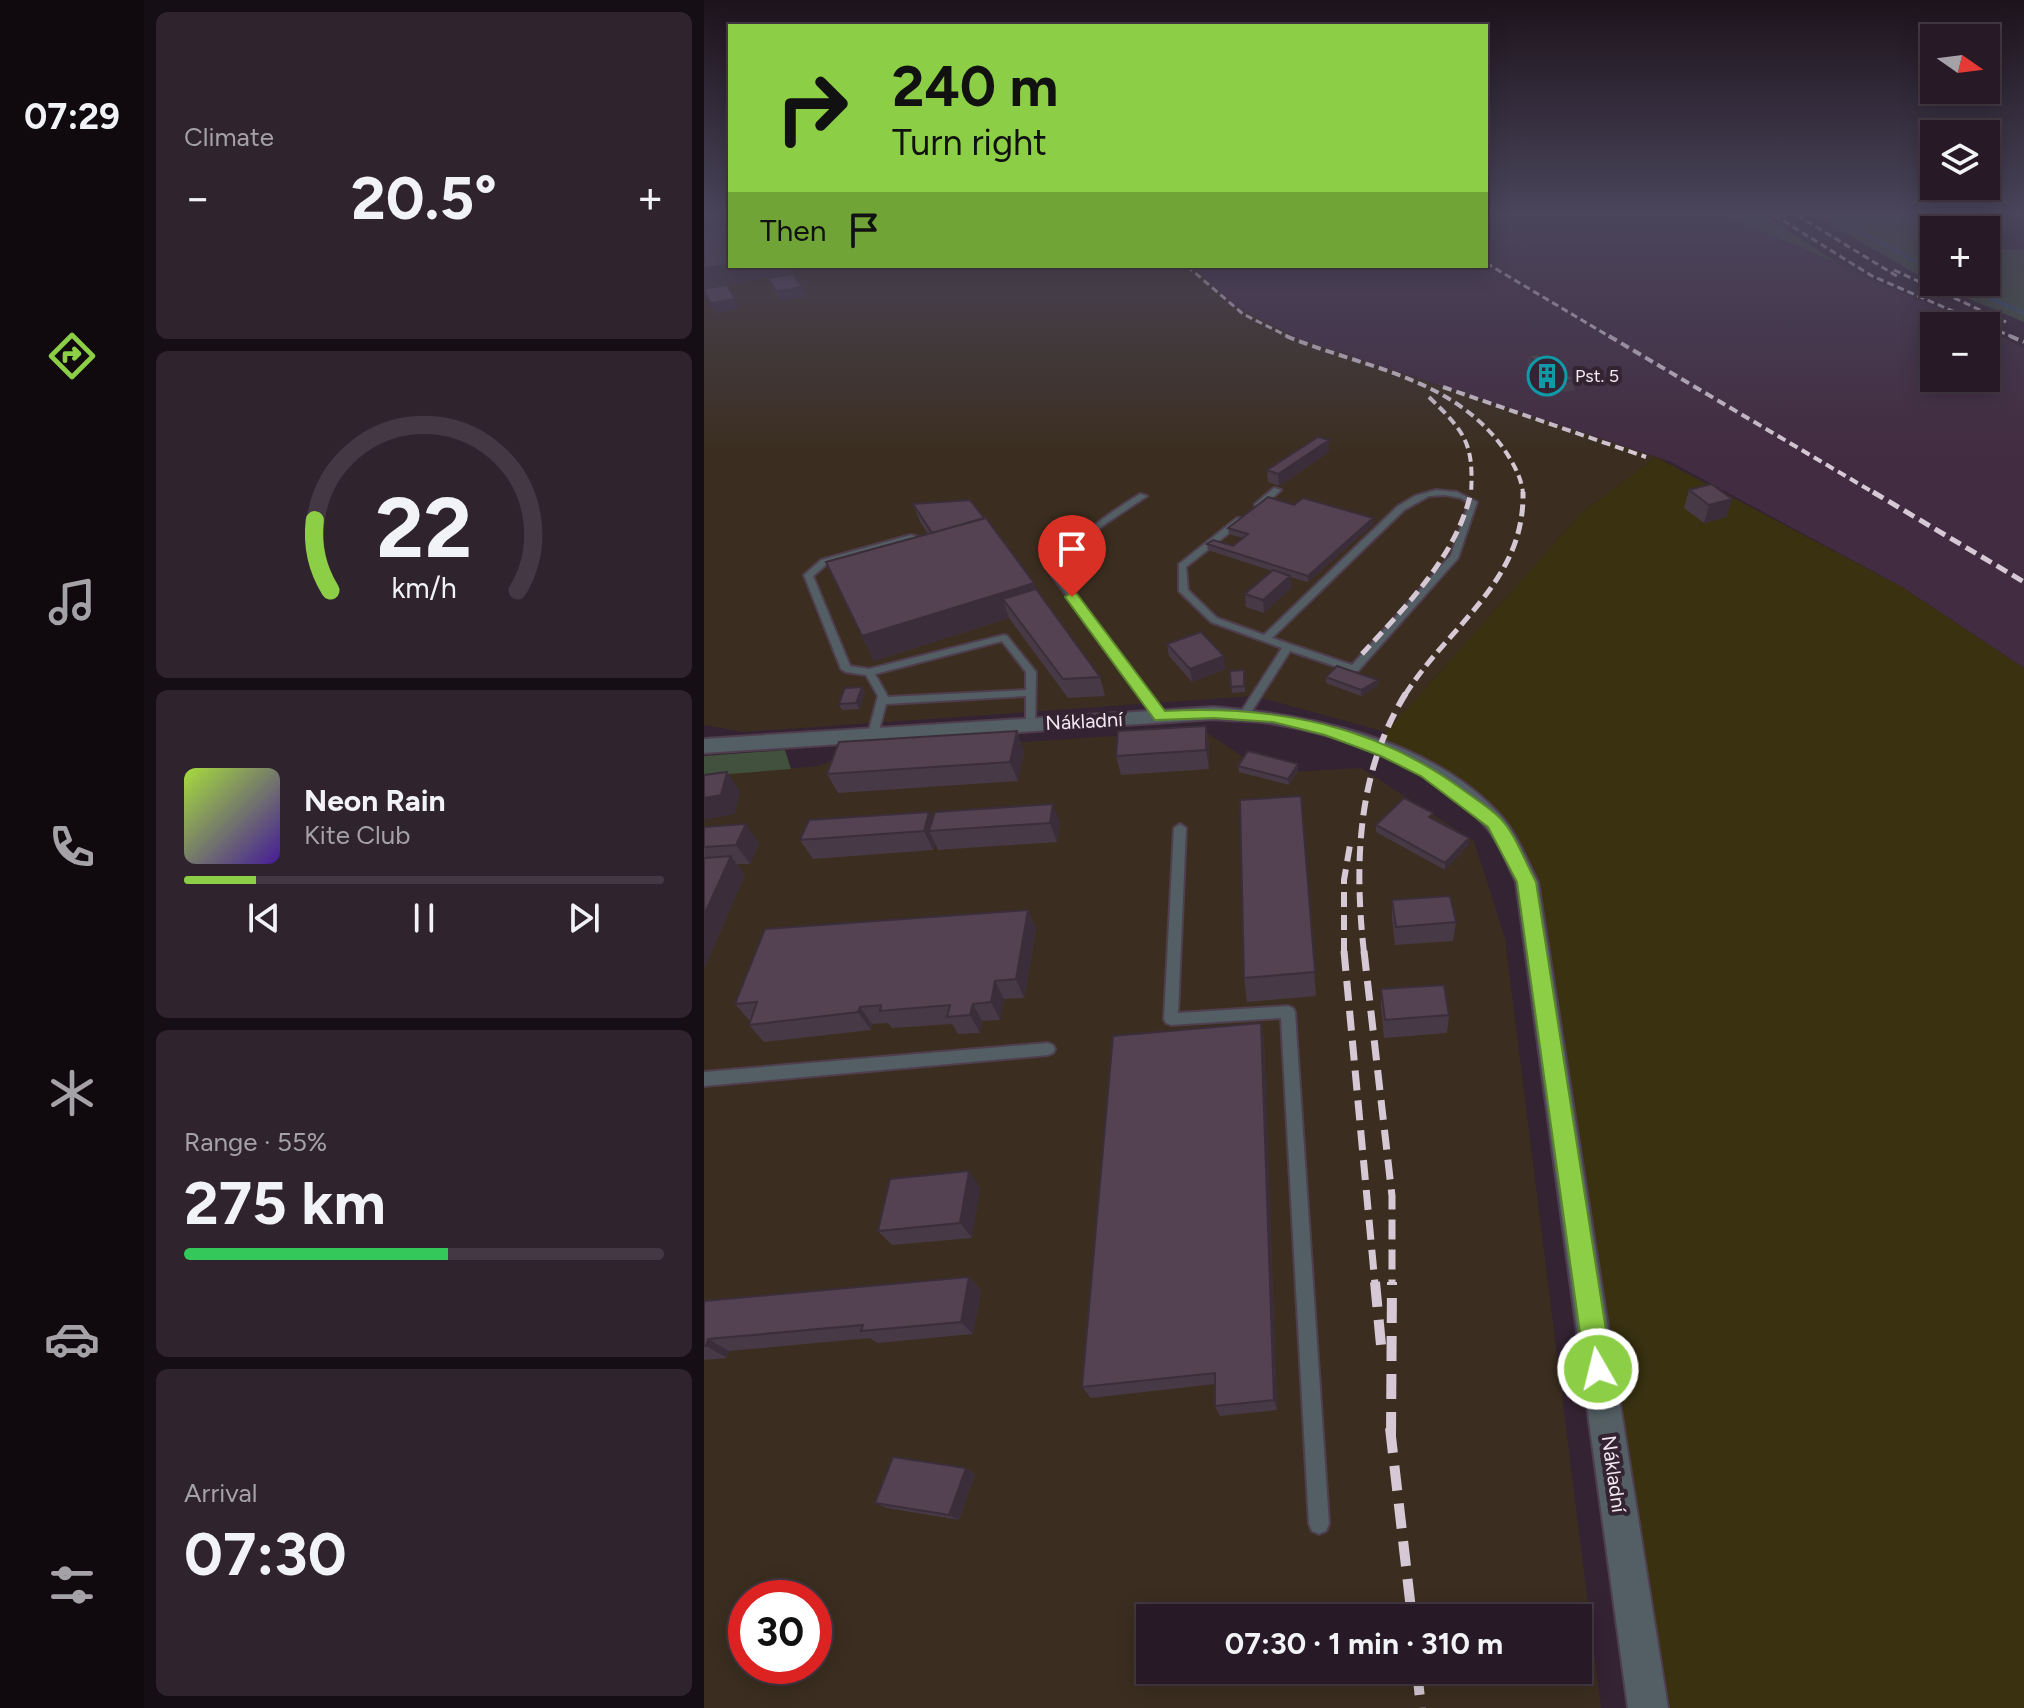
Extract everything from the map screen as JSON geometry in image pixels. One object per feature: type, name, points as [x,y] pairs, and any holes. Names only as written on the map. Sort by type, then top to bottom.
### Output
[{"type":"street","name":"Nákladní","points":[[704,746],[1214,713],[1273,717],[1329,730],[1387,752],[1427,772],[1495,823],[1527,882],[1648,1708]]},
{"type":"lane","points":[[1266,639],[1401,508],[1421,493],[1455,493],[1473,502],[1455,556],[1354,669],[1288,647],[1266,639],[1214,620],[1184,591],[1182,566],[1277,490]]},
{"type":"lane","points":[[1143,496],[1092,527],[1068,552],[1054,573],[1161,717]]},
{"type":"lane","points":[[914,537],[824,562],[808,575],[846,669],[869,672],[1004,638],[1031,672],[1031,725]]},
{"type":"lane","points":[[1244,715],[1288,647]]},
{"type":"lane","points":[[869,672],[883,696],[873,734]]},
{"type":"lane","points":[[882,701],[1031,693]]},
{"type":"lane","points":[[1180,828],[1171,1019],[1288,1012],[1319,1524]]},
{"type":"lane","points":[[704,1079],[1048,1049]]},
{"type":"shaded area","points":[[704,295],[1224,295],[1237,307],[1299,339],[1656,457],[1582,512],[1386,732],[1254,696],[743,732],[704,725]]},
{"type":"shaded area","points":[[1224,295],[1908,295],[1948,312],[1920,312],[1920,392],[2000,392],[2000,336],[2024,348],[2024,668],[1902,587],[1671,462],[1299,339],[1237,307]]},
{"type":"shaded area","points":[[1203,730],[1243,757],[1290,772],[1361,768],[1474,841],[1505,938],[1588,1604],[1136,1604],[1136,1684],[1592,1684],[1592,1636],[1601,1708],[704,1708],[704,776],[819,766],[847,754]]},
{"type":"green space","points":[[2024,295],[2024,322],[1962,296],[2000,296]]},
{"type":"green space","points":[[785,750],[791,769],[704,776],[704,756]]},
{"type":"sand","points":[[1656,457],[1902,587],[2024,668],[2024,1708],[1648,1708],[1527,882],[1495,823],[1462,795],[1380,749],[1386,732],[1582,512]]},
{"type":"building","points":[[706,295],[733,295],[735,299],[710,303]]},
{"type":"building","points":[[1537,354],[1576,380],[1564,381],[1528,356]]},
{"type":"building","points":[[1318,437],[1329,440],[1278,474],[1267,470]]},
{"type":"building","points":[[1711,484],[1732,499],[1709,505],[1689,490]]},
{"type":"building","points":[[1268,497],[1294,505],[1303,498],[1373,518],[1308,576],[1207,544],[1213,540],[1233,546],[1248,534],[1228,528]]},
{"type":"building","points":[[970,500],[984,518],[932,533],[913,504]]},
{"type":"building","points":[[986,518],[1034,583],[862,636],[826,562]]},
{"type":"building","points":[[1273,570],[1290,576],[1263,600],[1245,594]]},
{"type":"building","points":[[1036,589],[1100,677],[1063,679],[1003,599]]},
{"type":"building","points":[[1201,632],[1224,656],[1190,669],[1167,644]]},
{"type":"building","points":[[1337,666],[1378,680],[1361,690],[1326,677]]},
{"type":"building","points":[[1244,670],[1244,686],[1231,687],[1230,671]]},
{"type":"building","points":[[862,687],[856,703],[839,704],[845,688]]},
{"type":"building","points":[[1206,726],[1206,750],[1116,756],[1118,731]]},
{"type":"building","points":[[1017,731],[1010,762],[827,774],[839,742]]},
{"type":"building","points":[[1248,751],[1298,764],[1288,779],[1238,766]]},
{"type":"building","points":[[727,772],[721,795],[704,798],[704,775]]},
{"type":"building","points":[[1301,796],[1315,972],[1244,978],[1240,800]]},
{"type":"building","points":[[1404,798],[1433,813],[1429,817],[1469,838],[1445,863],[1376,825]]},
{"type":"building","points":[[1053,804],[1050,823],[929,831],[935,812]]},
{"type":"building","points":[[929,812],[924,831],[800,840],[809,820]]},
{"type":"building","points":[[746,824],[736,845],[704,847],[704,827]]},
{"type":"building","points":[[731,856],[704,915],[704,858]]},
{"type":"building","points":[[1450,896],[1456,922],[1396,927],[1392,900]]},
{"type":"building","points":[[1028,910],[1016,979],[995,981],[991,1002],[973,1004],[970,1015],[947,1017],[950,1005],[880,1011],[881,1005],[860,1007],[858,1012],[749,1025],[757,1002],[735,1004],[765,929]]},
{"type":"building","points":[[1444,985],[1449,1015],[1385,1020],[1381,989]]},
{"type":"building","points":[[1261,1023],[1274,1400],[1215,1406],[1215,1373],[1082,1387],[1113,1036]]},
{"type":"building","points":[[969,1171],[960,1223],[878,1231],[890,1179]]},
{"type":"building","points":[[969,1277],[961,1322],[861,1331],[863,1325],[708,1339],[704,1346],[704,1301]]},
{"type":"building","points":[[893,1457],[966,1468],[949,1515],[875,1503]]},
{"type":"waterway","points":[[1986,296],[2024,313]]},
{"type":"railway","points":[[1220,295],[1243,314],[1290,338]]},
{"type":"railway","points":[[1539,295],[1612,338]]},
{"type":"railway","points":[[1915,295],[2015,338]]},
{"type":"railway","points":[[1947,295],[2006,322]]},
{"type":"railway","points":[[1286,336],[1290,338]]},
{"type":"railway","points":[[1609,336],[1876,494]]},
{"type":"railway","points":[[2010,336],[2024,342]]},
{"type":"railway","points":[[1290,338],[1402,376],[1456,403],[1480,422],[1501,445],[1518,475],[1523,493]]},
{"type":"railway","points":[[1443,387],[1646,457]]},
{"type":"railway","points":[[1429,397],[1465,440],[1471,462],[1471,494]]},
{"type":"railway","points":[[1362,654],[1412,599],[1442,559],[1464,515],[1471,492]]},
{"type":"railway","points":[[1873,492],[2024,582]]},
{"type":"railway","points":[[1405,695],[1498,578],[1520,524],[1523,493]]},
{"type":"railway","points":[[1364,953],[1359,886],[1363,819],[1377,754],[1406,693]]},
{"type":"railway","points":[[1344,951],[1344,880],[1351,839]]},
{"type":"railway","points":[[1344,951],[1375,1284]]},
{"type":"railway","points":[[1364,951],[1392,1196],[1392,1282]]},
{"type":"railway","points":[[1375,1282],[1381,1345]]},
{"type":"railway","points":[[1391,1437],[1392,1282]]},
{"type":"railway","points":[[1390,1428],[1391,1437]]},
{"type":"railway","points":[[1391,1437],[1410,1604]]},
{"type":"railway","points":[[1418,1684],[1421,1708]]},
{"type":"place","name":"Pst. 5","points":[[1547,376]]},
{"type":"route","points":[[1072,597],[1161,717],[1214,713],[1273,717],[1329,730],[1387,752],[1427,772],[1462,795],[1495,823],[1527,882],[1598,1369]]}]
